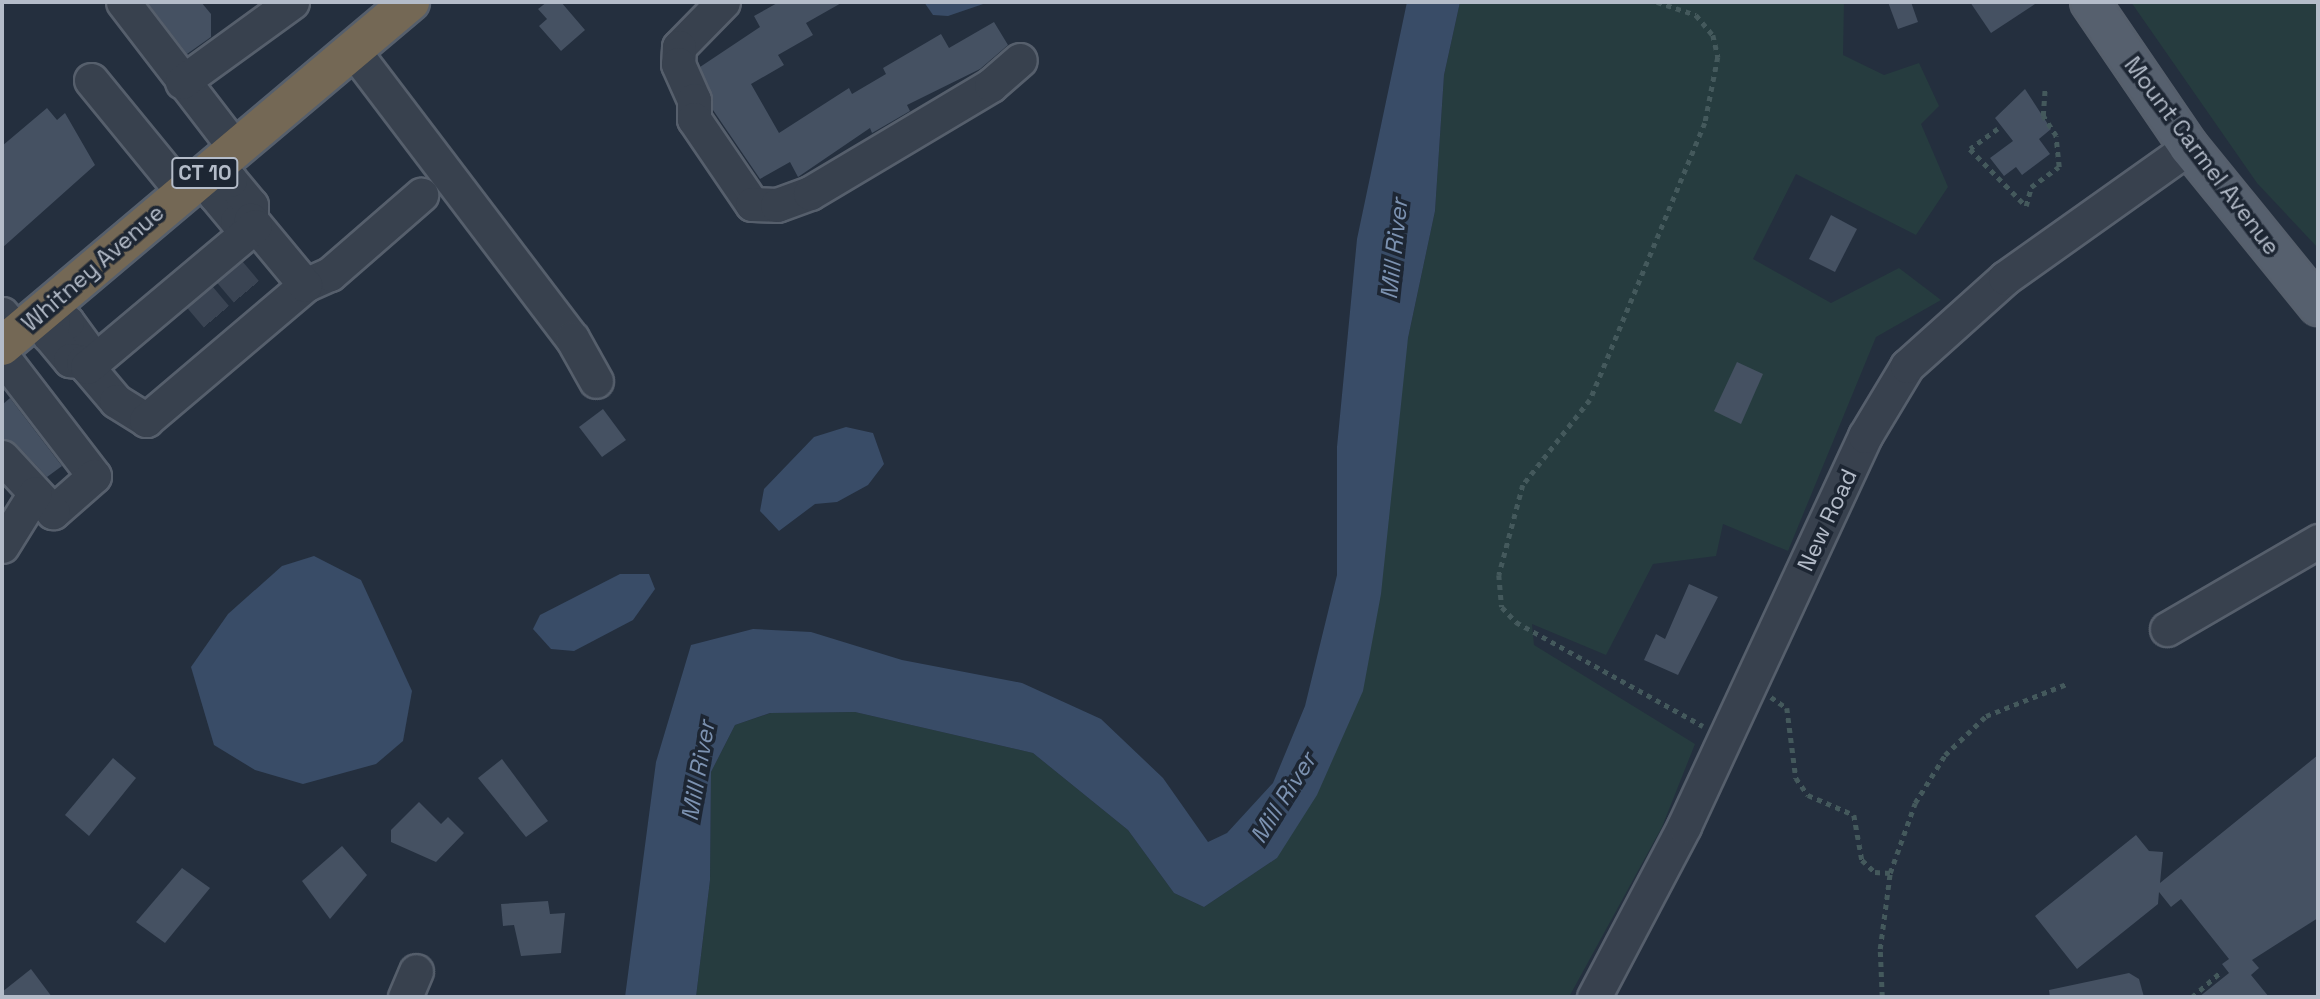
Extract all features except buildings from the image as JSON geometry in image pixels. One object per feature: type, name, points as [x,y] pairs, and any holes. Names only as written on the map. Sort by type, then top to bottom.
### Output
[{"type":"highway","name":"Whitney Avenue","points":[[20,330],[210,173],[410,2]]},
{"type":"main road","name":"Mount Carmel Avenue","points":[[2090,2],[2189,147],[2318,305]]},
{"type":"street","points":[[123,2],[182,82],[215,195],[237,221],[253,223],[305,285]]},
{"type":"street","points":[[182,82],[292,2]]},
{"type":"street","points":[[723,2],[679,47],[678,64],[694,100],[694,119],[752,204],[777,205],[810,193],[969,99],[1020,60]]},
{"type":"street","points":[[353,50],[572,338],[596,381]]},
{"type":"street","points":[[91,80],[210,173]]},
{"type":"street","name":"New Road","points":[[1594,997],[1726,738],[1866,436],[1921,349],[2005,278],[2189,147]]},
{"type":"street","points":[[13,476],[53,512],[94,477],[20,330],[67,322],[86,348],[85,365],[116,401],[146,420],[233,335],[263,311],[305,285],[330,274],[421,195]]},
{"type":"street","points":[[85,365],[221,261],[253,223]]},
{"type":"street","points":[[2,546],[13,476]]},
{"type":"street","points":[[2167,629],[2318,541]]},
{"type":"path","points":[[1657,2],[1696,15],[1713,35],[1718,57],[1705,123],[1590,400],[1523,485],[1506,534],[1501,597],[1516,622],[1726,738]]},
{"type":"path","points":[[1998,128],[1970,149],[2026,206],[2031,187],[2059,167],[2056,136],[2043,116],[2045,90]]},
{"type":"path","points":[[1753,679],[1787,708],[1797,778],[1808,795],[1854,815],[1862,860],[1875,872],[1891,873]]},
{"type":"path","points":[[1882,997],[1880,949],[1891,873],[1915,803],[1945,755],[1986,716],[2069,683]]},
{"type":"path","points":[[2192,997],[2220,973]]},
{"type":"green space","points":[[1460,2],[1844,2],[1843,55],[1884,75],[1919,63],[1939,106],[1921,124],[1948,187],[1916,235],[1796,174],[1753,259],[1831,303],[1899,268],[1941,300],[1876,337],[1788,551],[1723,524],[1716,556],[1653,564],[1606,655],[1532,624],[1534,645],[1695,744],[1662,827],[1569,997],[696,997],[710,880],[711,772],[735,725],[771,713],[855,712],[1033,753],[1128,830],[1174,893],[1204,907],[1277,858],[1408,338],[1435,211],[1444,75]]},
{"type":"green space","points":[[2131,2],[2318,2],[2318,248],[2257,183]]},
{"type":"water","points":[[924,2],[989,2],[948,16],[933,15]]},
{"type":"water","name":"Mill River","points":[[1407,2],[1460,2],[1444,75],[1435,211],[1408,338],[1381,594],[1363,691],[1317,795],[1277,858],[1204,907],[1174,893],[1128,830],[1033,753],[855,712],[770,713],[735,725],[711,772],[710,880],[696,997],[625,997],[656,762],[691,645],[753,629],[811,632],[902,660],[1022,683],[1101,719],[1163,778],[1208,842],[1227,833],[1273,783],[1305,706],[1337,575],[1337,447],[1357,239]]},
{"type":"water","points":[[846,427],[873,433],[884,464],[868,485],[837,502],[815,504],[779,531],[760,511],[764,489],[814,437]]},
{"type":"water","points":[[314,556],[361,580],[412,691],[403,741],[376,764],[303,784],[255,770],[214,745],[191,667],[228,614],[282,566]]},
{"type":"water","points":[[620,574],[649,574],[655,589],[633,620],[574,651],[551,649],[533,629],[540,615]]},
{"type":"tunnel","points":[[225,266],[258,305]]},
{"type":"tunnel","points":[[195,291],[228,330]]}]
